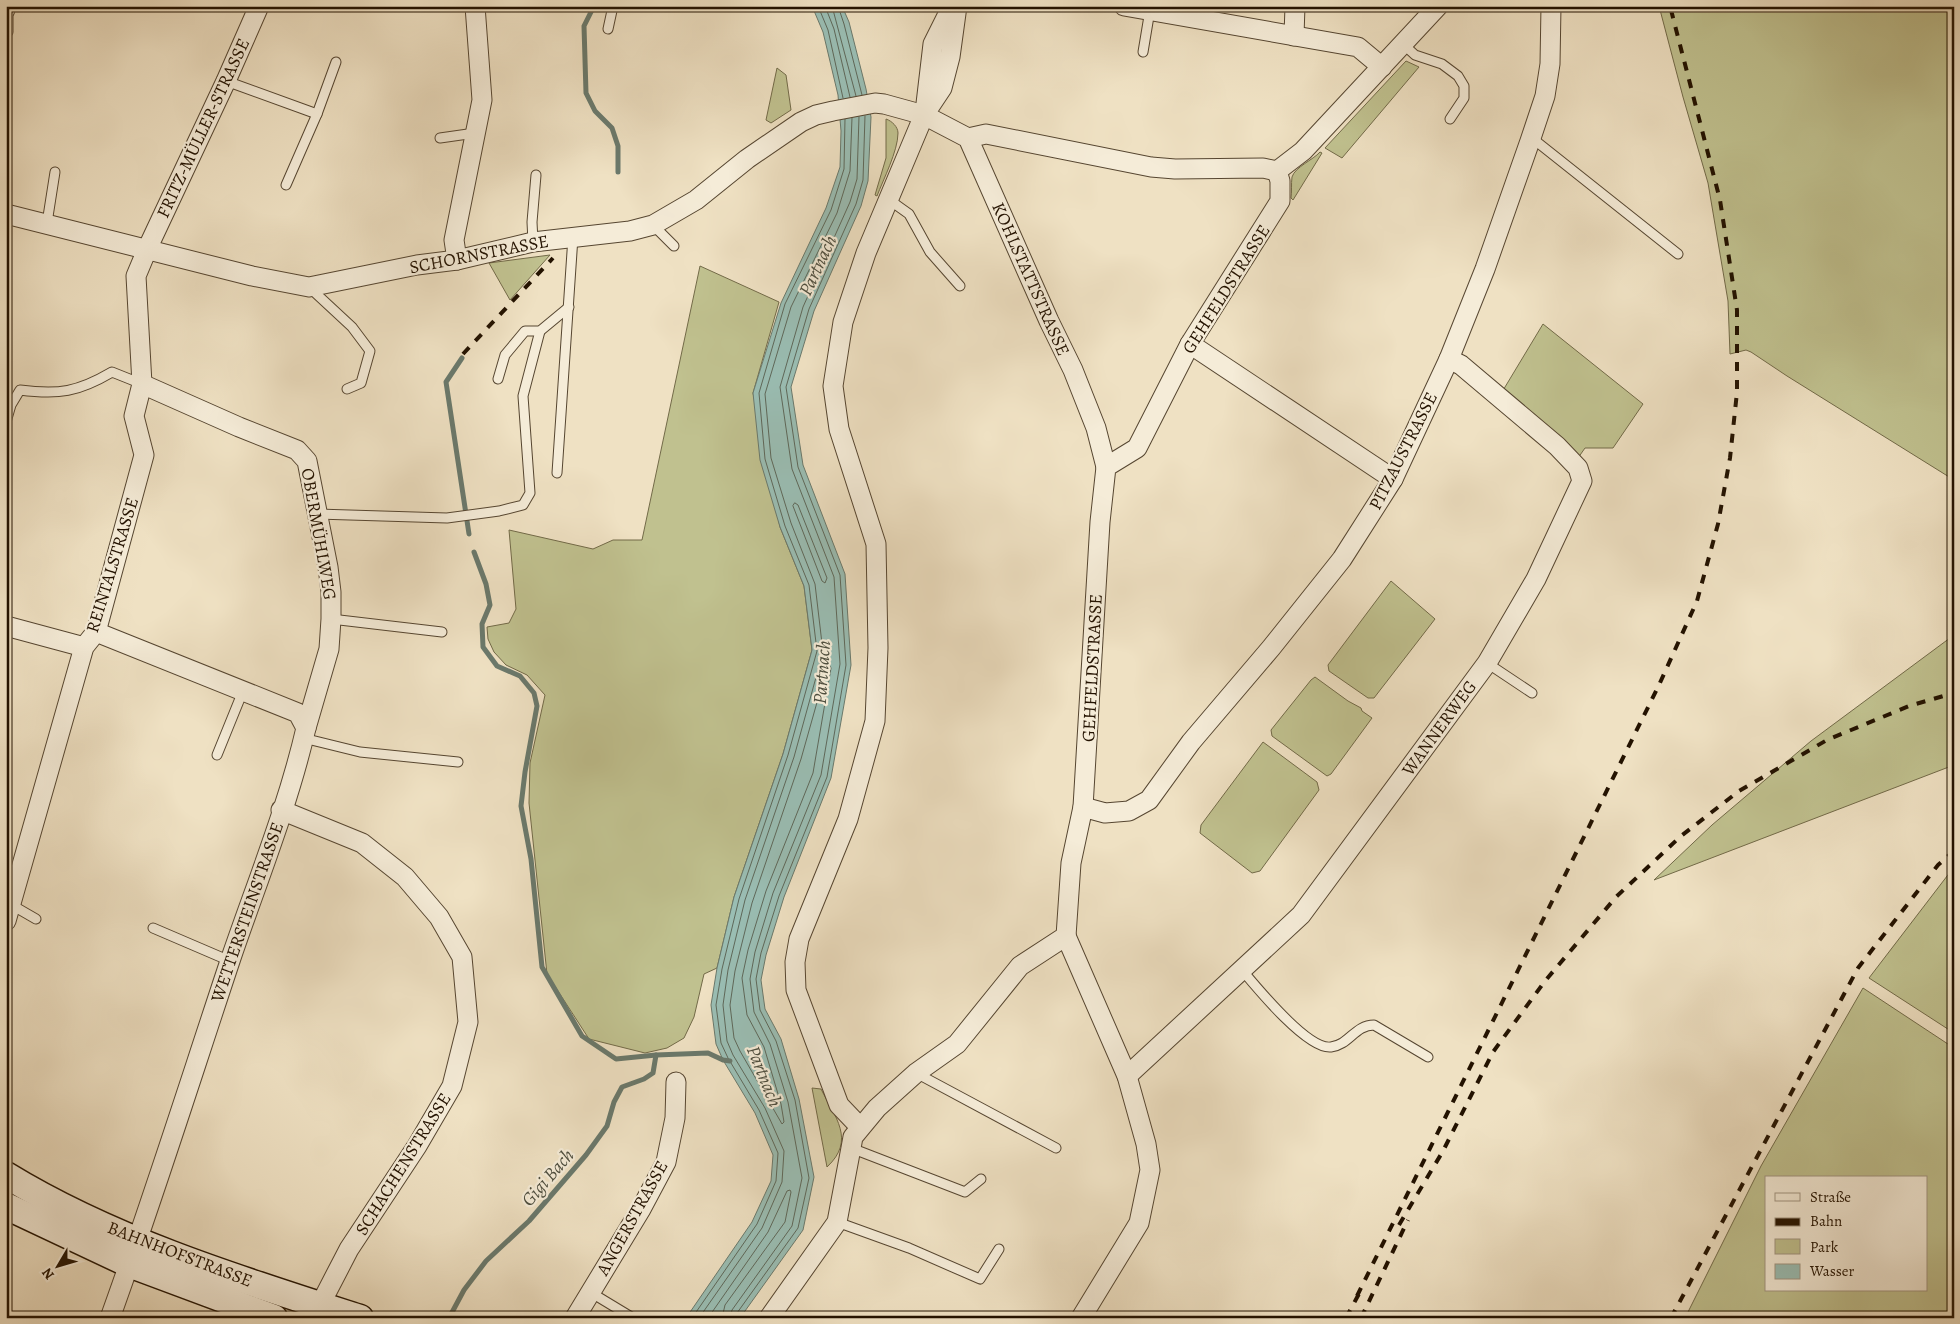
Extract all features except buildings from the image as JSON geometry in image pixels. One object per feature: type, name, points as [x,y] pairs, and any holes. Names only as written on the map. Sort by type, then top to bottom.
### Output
[{"type":"main road","name":"BAHNHOFSTRASSE","points":[[6,1175],[132,1252],[274,1318]]},
{"type":"main road","name":"BAHNHOFSTRASSE","points":[[6,1206],[132,1252],[360,1318]]},
{"type":"street","name":"FRITZ-MÜLLER-STRASSE","points":[[147,250],[259,6]]},
{"type":"street","points":[[457,260],[454,240],[482,100],[475,6]]},
{"type":"street","points":[[924,115],[933,44],[952,6]]},
{"type":"street","points":[[860,1128],[839,1105],[796,990],[796,962],[799,939],[848,819],[874,721],[878,648],[876,544],[839,429],[834,386],[843,322],[866,253],[888,200],[924,115],[942,88],[950,57],[958,6]]},
{"type":"street","points":[[1124,6],[1358,47],[1382,67]]},
{"type":"street","points":[[1294,36],[1296,6]]},
{"type":"street","points":[[924,115],[968,138],[986,134],[1151,167],[1175,169],[1263,168],[1277,171],[1303,151],[1438,6]]},
{"type":"street","name":"PITZAUSTRASSE","points":[[1083,807],[1105,813],[1129,811],[1149,800],[1191,742],[1271,648],[1342,560],[1393,479],[1448,360],[1485,269],[1530,141],[1545,96],[1550,64],[1551,6]]},
{"type":"street","name":"SCHORNSTRASSE","points":[[6,214],[252,276],[309,288],[417,265],[457,260],[533,242],[630,231],[652,226],[696,200],[747,158],[801,122],[816,115],[875,103],[924,115]]},
{"type":"street","name":"KOHLSTATTSTRASSE","points":[[968,138],[1049,321],[1073,370],[1096,428],[1106,467]]},
{"type":"street","name":"GEHFELDSTRASSE","points":[[1066,936],[1071,863],[1083,807],[1100,522],[1106,467],[1137,448],[1190,344],[1280,201],[1280,181],[1277,171]]},
{"type":"street","name":"REINTALSTRASSE","points":[[7,910],[84,647],[96,632],[144,455],[134,416],[142,384],[136,276],[147,250]]},
{"type":"street","points":[[1190,344],[1393,479]]},
{"type":"street","name":"WANNERWEG","points":[[1127,1076],[1301,915],[1487,663],[1536,580],[1582,482],[1578,468],[1557,446],[1461,365],[1448,360]]},
{"type":"street","name":"OBERMÜHLWEG","points":[[142,384],[239,427],[297,450],[307,461],[328,567],[332,619],[329,649],[305,733]]},
{"type":"street","points":[[6,626],[84,647]]},
{"type":"street","points":[[96,632],[298,713],[305,733]]},
{"type":"street","name":"WETTERSTEINSTRASSE","points":[[110,1318],[168,1152],[230,961],[282,810],[305,733]]},
{"type":"street","name":"SCHACHENSTRASSE","points":[[282,810],[362,843],[405,877],[439,917],[462,957],[468,1022],[452,1086],[418,1146],[349,1249],[320,1305]]},
{"type":"street","points":[[769,1318],[837,1222],[851,1148],[854,1137],[860,1128],[877,1108],[916,1073],[957,1044],[1020,966],[1066,936],[1127,1076],[1146,1144],[1150,1170],[1139,1223],[1081,1318]]},
{"type":"street","name":"ANGERSTRASSE","points":[[575,1318],[641,1209],[666,1162],[675,1118],[676,1082]]},
{"type":"lane","points":[[8,32],[8,15],[12,6]]},
{"type":"lane","points":[[608,29],[613,6]]},
{"type":"lane","points":[[1143,52],[1150,10]]},
{"type":"lane","points":[[1403,44],[1415,55],[1442,64],[1458,76],[1464,86],[1464,98],[1450,119]]},
{"type":"lane","points":[[286,185],[317,114],[336,62]]},
{"type":"lane","points":[[226,81],[317,114]]},
{"type":"lane","points":[[440,138],[475,133]]},
{"type":"lane","points":[[1530,141],[1537,142],[1678,254]]},
{"type":"lane","points":[[47,223],[55,172]]},
{"type":"lane","points":[[533,242],[532,222],[536,175]]},
{"type":"lane","points":[[888,200],[909,214],[930,252],[960,286]]},
{"type":"lane","points":[[652,226],[674,246]]},
{"type":"lane","points":[[557,474],[573,237]]},
{"type":"lane","points":[[309,288],[352,327],[370,351],[360,383],[348,389]]},
{"type":"lane","points":[[317,514],[455,517],[499,511],[523,505],[530,493],[523,396],[540,331],[569,307]]},
{"type":"lane","points":[[498,379],[505,355],[525,332],[540,331]]},
{"type":"lane","points":[[6,422],[11,405],[20,390],[64,392],[90,385],[112,372],[142,384]]},
{"type":"lane","points":[[332,619],[442,632]]},
{"type":"lane","points":[[1487,663],[1532,693]]},
{"type":"lane","points":[[217,755],[243,691]]},
{"type":"lane","points":[[305,733],[360,752],[458,762]]},
{"type":"lane","points":[[7,910],[36,920]]},
{"type":"lane","points":[[153,928],[230,961]]},
{"type":"lane","points":[[1242,970],[1264,996],[1306,1037],[1317,1044],[1331,1047],[1344,1042],[1359,1028],[1374,1025],[1428,1057]]},
{"type":"lane","points":[[916,1073],[1056,1148]]},
{"type":"lane","points":[[851,1148],[965,1192],[980,1178]]},
{"type":"lane","points":[[837,1222],[909,1248],[980,1279],[999,1250]]},
{"type":"lane","points":[[590,1292],[632,1318]]},
{"type":"green space","points":[[1659,6],[1954,6],[1954,480],[1751,352],[1746,350],[1730,354],[1728,301],[1708,183]]},
{"type":"green space","points":[[1406,61],[1419,67],[1342,158],[1325,148]]},
{"type":"green space","points":[[777,68],[786,75],[791,110],[771,123],[766,120]]},
{"type":"green space","points":[[886,119],[892,123],[898,133],[893,157],[877,196],[875,195],[886,158]]},
{"type":"green space","points":[[1320,152],[1322,153],[1293,200],[1291,198],[1292,177],[1294,173]]},
{"type":"green space","points":[[550,255],[510,300],[489,263]]},
{"type":"green space","points":[[700,266],[779,302],[753,393],[780,527],[804,586],[812,650],[783,754],[734,897],[717,968],[704,974],[694,1017],[684,1038],[667,1048],[645,1053],[589,1039],[547,974],[529,803],[530,763],[545,695],[527,675],[506,665],[494,652],[488,639],[487,627],[509,623],[516,609],[509,530],[593,549],[613,540],[642,540]]},
{"type":"green space","points":[[1543,324],[1643,404],[1613,448],[1585,448],[1578,458],[1502,392]]},
{"type":"green space","points":[[1391,581],[1435,619],[1374,698],[1368,698],[1329,671],[1328,665]]},
{"type":"green space","points":[[1954,635],[1954,765],[1654,880],[1712,825],[1811,741]]},
{"type":"green space","points":[[1315,677],[1361,708],[1362,711],[1372,718],[1331,774],[1327,776],[1272,736],[1271,730]]},
{"type":"green space","points":[[1263,742],[1317,782],[1319,790],[1260,871],[1252,873],[1200,833],[1201,825]]},
{"type":"green space","points":[[1954,867],[1954,1033],[1869,978]]},
{"type":"green space","points":[[1863,988],[1954,1048],[1954,1318],[1685,1318],[1761,1166]]},
{"type":"green space","points":[[812,1088],[821,1089],[837,1119],[842,1138],[836,1157],[827,1167]]},
{"type":"water","name":"Partnach","points":[[812,6],[842,6],[849,22],[871,117],[868,181],[861,206],[814,311],[791,387],[803,465],[845,574],[851,665],[831,778],[784,897],[766,955],[761,980],[765,1009],[781,1039],[799,1099],[814,1177],[803,1230],[740,1318],[686,1318],[752,1222],[771,1181],[773,1155],[755,1113],[723,1060],[716,1044],[711,1005],[717,968],[734,897],[783,754],[812,650],[804,586],[780,527],[760,460],[753,393],[781,303],[826,208],[840,167],[841,131],[838,95],[823,32]]},
{"type":"waterway","points":[[594,6],[584,26],[586,93],[595,111],[612,128],[618,146],[618,172]]},
{"type":"waterway","points":[[462,358],[446,382],[469,534]]},
{"type":"waterway","points":[[474,552],[486,584],[490,605],[482,624],[483,647],[497,666],[520,676],[534,693],[537,706],[521,806],[531,859],[542,967],[582,1036],[616,1059],[708,1053],[730,1061]]},
{"type":"waterway","name":"Gigi Bach","points":[[449,1318],[464,1290],[486,1261],[529,1221],[586,1155],[607,1126],[614,1102],[622,1087],[644,1079],[653,1073],[656,1055]]},
{"type":"railway","points":[[1357,1296],[1659,685],[1697,601],[1718,524],[1730,458],[1737,392],[1737,310],[1720,200],[1670,6]]},
{"type":"railway","points":[[463,354],[553,258]]},
{"type":"railway","points":[[1399,1225],[1443,1151],[1493,1052],[1545,981],[1616,897],[1681,836],[1739,791],[1827,740],[1909,706],[1954,693]]},
{"type":"railway","points":[[1671,1318],[1858,968],[1938,865],[1954,851]]},
{"type":"railway","points":[[1361,1318],[1408,1220]]},
{"type":"railway","points":[[1346,1318],[1361,1290]]}]
